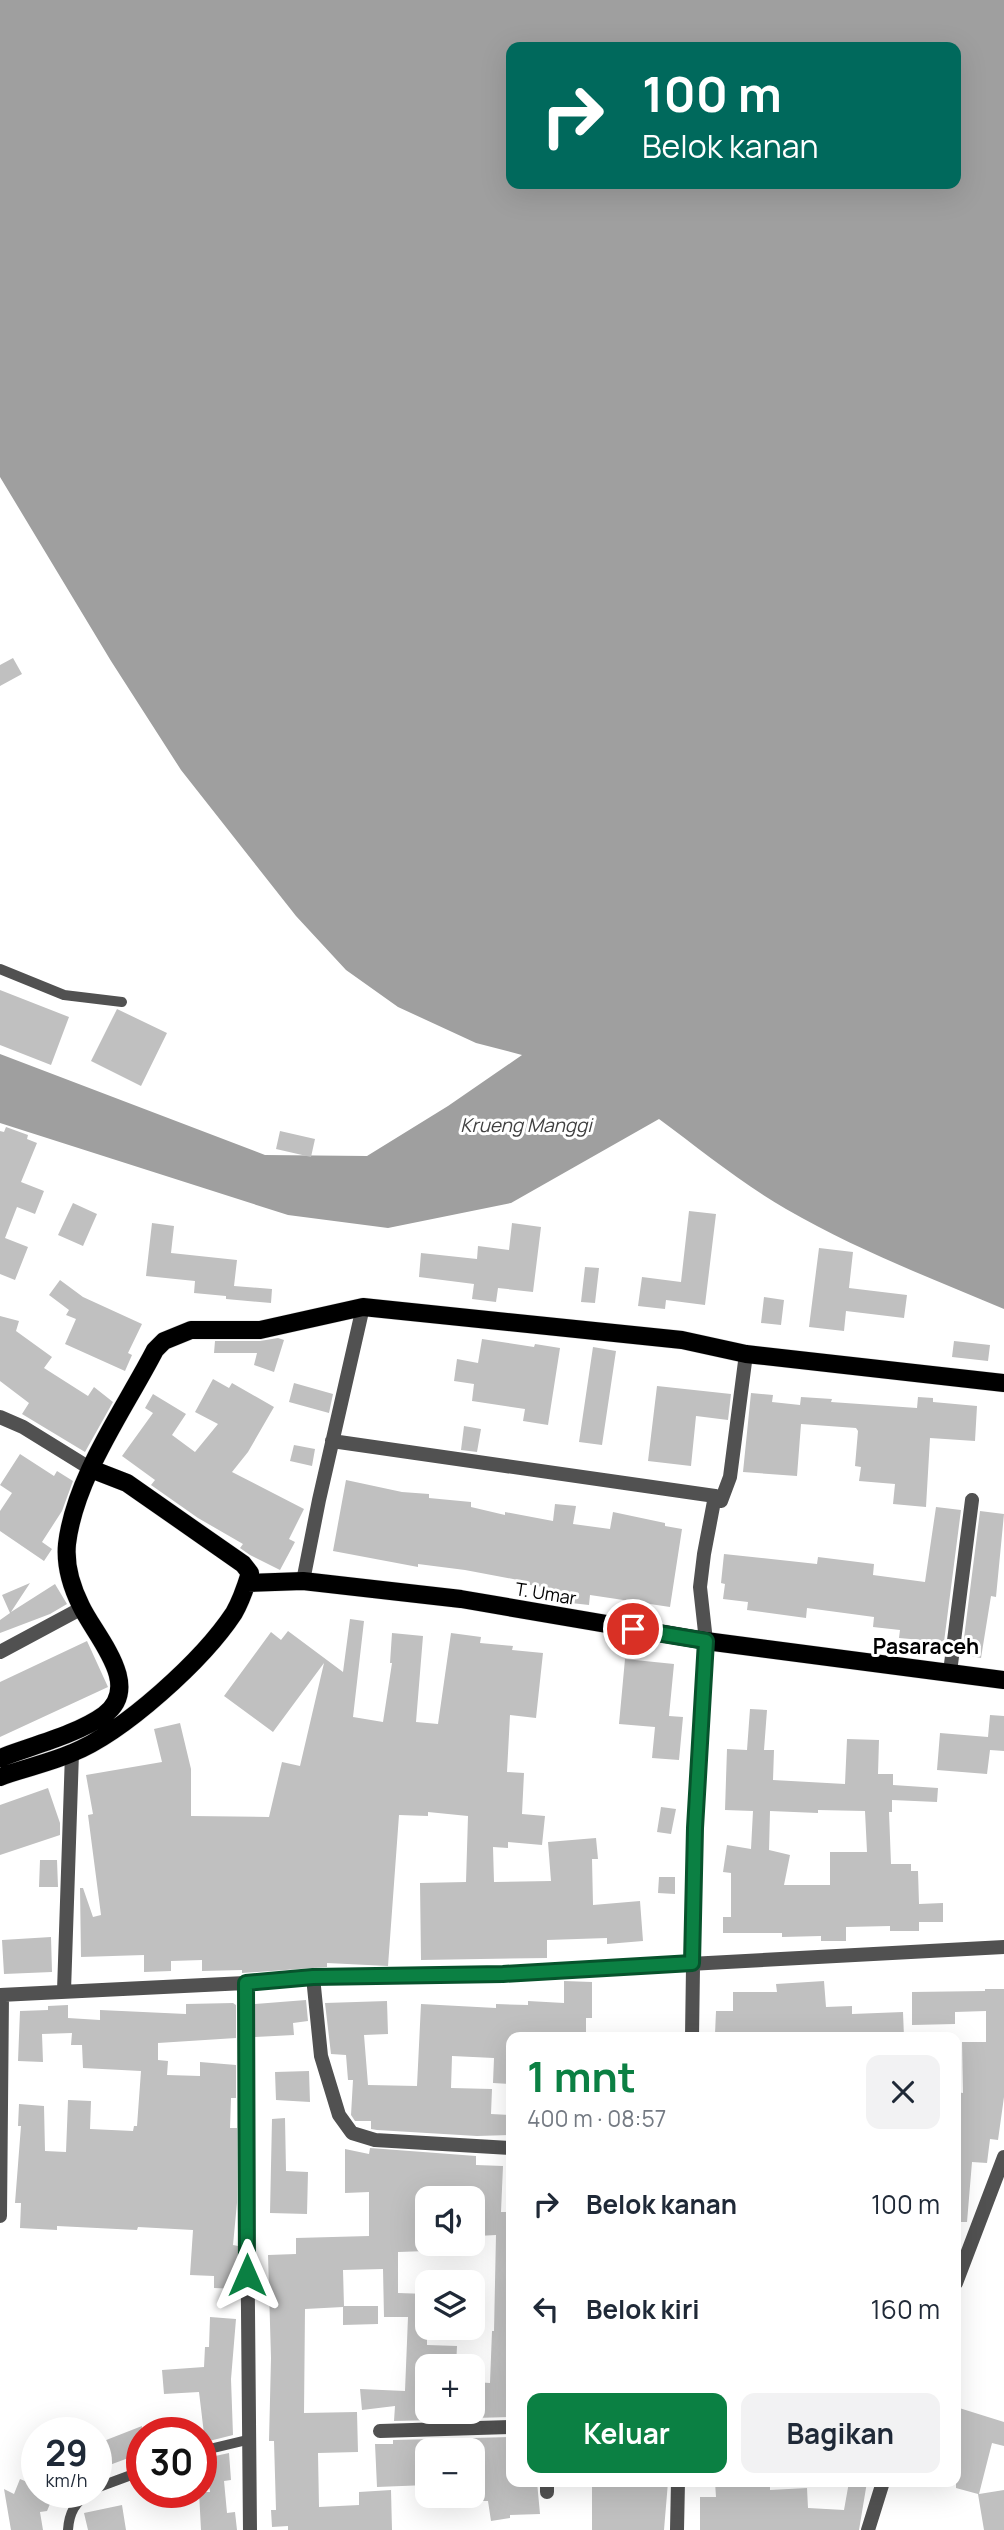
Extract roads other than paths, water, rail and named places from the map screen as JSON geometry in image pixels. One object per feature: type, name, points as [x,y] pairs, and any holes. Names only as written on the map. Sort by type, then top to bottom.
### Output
[{"type":"main road","points":[[0,1758],[96,1720],[114,1703],[119,1687],[116,1668],[82,1608],[70,1579],[67,1547],[78,1500],[91,1469],[155,1350],[164,1341],[191,1330],[260,1330],[363,1307],[682,1340],[746,1354],[1004,1382]]},
{"type":"main road","points":[[0,1777],[72,1753],[112,1730],[179,1677],[227,1622],[239,1604],[250,1573],[243,1564],[127,1483],[91,1469]]},
{"type":"main road","name":"T. Umar","points":[[247,1583],[303,1581],[461,1599],[706,1641],[1004,1680]]},
{"type":"street","points":[[303,1581],[363,1307]]},
{"type":"street","points":[[332,1441],[715,1496],[721,1500],[730,1477],[746,1354]]},
{"type":"street","points":[[0,1417],[23,1427],[91,1469]]},
{"type":"street","points":[[692,2032],[695,1815],[706,1641],[700,1587],[715,1496]]},
{"type":"street","points":[[950,1672],[972,1500]]},
{"type":"street","points":[[0,1652],[82,1608]]},
{"type":"street","points":[[64,1991],[72,1753]]},
{"type":"street","points":[[0,2216],[1,1995],[246,1983],[313,1977],[503,1974],[1004,1947]]},
{"type":"street","points":[[313,1977],[321,2056],[339,2115],[352,2133],[375,2140],[506,2148]]},
{"type":"street","points":[[246,1983],[247,2440],[250,2530]]},
{"type":"street","points":[[961,2270],[1004,2157]]},
{"type":"street","points":[[380,2431],[506,2427]]},
{"type":"street","points":[[677,2530],[678,2487]]},
{"type":"street","points":[[868,2530],[881,2487]]},
{"type":"lane","points":[[0,969],[64,995],[121,1002]]},
{"type":"lane","points":[[217,2447],[247,2440]]},
{"type":"lane","points":[[68,2530],[74,2508]]},
{"type":"water","name":"Krueng Manggi","points":[[0,0],[1004,0],[1004,1309],[812,1224],[753,1188],[659,1119],[511,1203],[388,1228],[288,1215],[0,1123],[0,1054],[265,1155],[367,1156],[448,1106],[522,1055],[476,1043],[398,1007],[346,970],[296,916],[181,770],[111,661],[0,477]]},
{"type":"district","name":"Pasaraceh","points":[[926,1646]]}]
